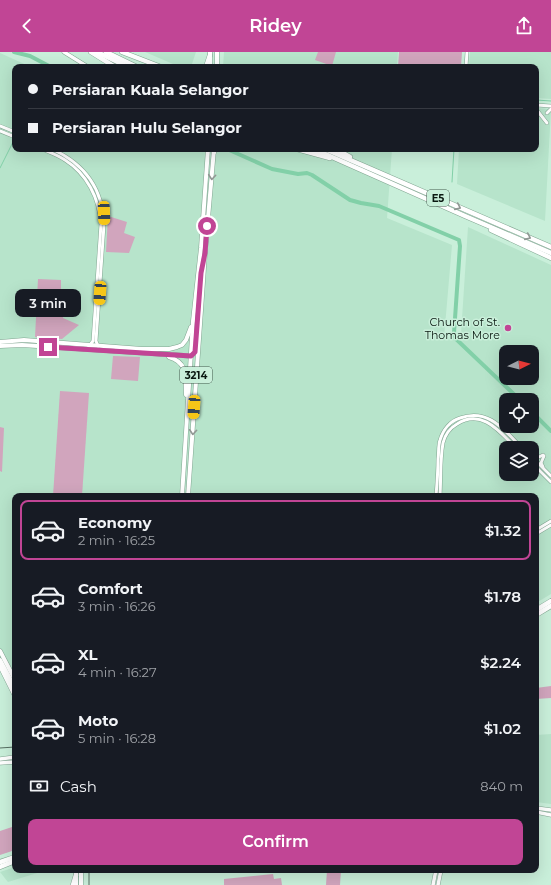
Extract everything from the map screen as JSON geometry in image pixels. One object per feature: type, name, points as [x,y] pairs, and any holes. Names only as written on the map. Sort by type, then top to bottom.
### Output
[{"type":"highway","points":[[91,52],[110,64]]},
{"type":"highway","points":[[97,52],[122,64]]},
{"type":"highway","points":[[106,52],[131,64]]},
{"type":"highway","points":[[122,52],[153,64]]},
{"type":"highway","points":[[207,64],[210,54]]},
{"type":"highway","points":[[308,152],[343,162]]},
{"type":"highway","name":"E5","points":[[321,152],[551,253]]},
{"type":"highway","name":"E5","points":[[332,152],[551,247]]},
{"type":"highway","points":[[342,152],[371,168]]},
{"type":"highway","points":[[465,216],[499,234],[551,258]]},
{"type":"highway","points":[[539,608],[551,601]]},
{"type":"highway","points":[[539,613],[551,606]]},
{"type":"highway","points":[[0,862],[12,858]]},
{"type":"highway","points":[[0,867],[12,863]]},
{"type":"highway","points":[[73,885],[76,873]]},
{"type":"main road","points":[[64,52],[83,64]]},
{"type":"main road","points":[[217,52],[217,64]]},
{"type":"main road","name":"3214","points":[[182,493],[193,321],[201,248],[208,152]]},
{"type":"main road","name":"3214","points":[[188,493],[205,253],[215,152]]},
{"type":"main road","points":[[0,346],[22,345],[191,356],[195,352],[201,273],[205,253]]},
{"type":"main road","points":[[0,342],[24,340],[89,346],[169,349],[178,347],[186,340],[193,321]]},
{"type":"main road","points":[[163,355],[178,361],[183,366],[185,372],[187,414]]},
{"type":"main road","points":[[0,651],[12,674]]},
{"type":"main road","points":[[0,660],[12,681]]},
{"type":"main road","points":[[0,666],[12,690]]},
{"type":"main road","points":[[0,759],[12,758]]},
{"type":"main road","points":[[0,763],[12,762]]},
{"type":"main road","points":[[539,808],[551,810]]},
{"type":"main road","points":[[539,813],[551,815]]},
{"type":"main road","points":[[76,873],[76,885]]},
{"type":"main road","points":[[81,873],[81,885]]},
{"type":"main road","points":[[433,885],[435,873]]},
{"type":"main road","points":[[438,885],[440,873]]},
{"type":"street","points":[[466,64],[467,52]]},
{"type":"street","points":[[539,105],[551,107],[547,113]]},
{"type":"street","points":[[539,113],[547,123]]},
{"type":"street","points":[[0,126],[12,131]]},
{"type":"street","points":[[0,131],[12,136]]},
{"type":"street","points":[[49,152],[64,159],[76,168],[96,197],[100,213],[92,341],[89,346]]},
{"type":"street","points":[[59,152],[75,162],[92,181],[100,198],[104,219],[96,341],[99,346]]},
{"type":"street","points":[[88,184],[92,181]]},
{"type":"street","points":[[436,493],[440,441],[447,427],[457,419],[469,415],[490,419],[515,441]]},
{"type":"street","points":[[440,493],[443,442],[452,427],[459,422],[471,418],[487,421],[509,441]]},
{"type":"street","points":[[539,457],[543,455],[541,463],[544,470]]},
{"type":"street","points":[[539,465],[551,476]]},
{"type":"street","points":[[539,470],[551,482]]},
{"type":"street","points":[[539,528],[551,521]]},
{"type":"street","points":[[539,532],[551,525]]},
{"type":"shaded area","points":[[145,52],[196,52],[192,64],[173,64]]},
{"type":"shaded area","points":[[224,52],[398,52],[397,64],[223,64]]},
{"type":"shaded area","points":[[318,52],[336,52],[333,64],[326,64],[315,60]]},
{"type":"shaded area","points":[[399,52],[462,52],[461,64],[398,64]]},
{"type":"shaded area","points":[[470,52],[551,52],[551,99],[539,98],[539,64],[469,64]]},
{"type":"shaded area","points":[[0,53],[24,64],[12,64],[12,152],[392,152],[387,218],[452,245],[444,338],[461,334],[468,227],[551,265],[551,594],[539,601],[539,493],[12,493],[12,672],[9,673],[0,656]]},
{"type":"shaded area","points":[[539,108],[551,109],[545,221],[457,184],[459,152],[539,152]]},
{"type":"shaded area","points":[[108,216],[127,222],[124,233],[135,237],[129,253],[106,252]]},
{"type":"shaded area","points":[[38,279],[61,280],[61,291],[65,292],[63,318],[79,325],[62,339],[35,337]]},
{"type":"shaded area","points":[[113,356],[140,357],[138,381],[111,379]]},
{"type":"shaded area","points":[[60,391],[89,393],[82,493],[53,493]]},
{"type":"shaded area","points":[[0,427],[4,428],[2,472],[0,471]]},
{"type":"shaded area","points":[[551,686],[551,698],[539,699],[539,688]]},
{"type":"shaded area","points":[[551,734],[551,804],[539,802],[539,735]]},
{"type":"shaded area","points":[[12,827],[12,851],[0,855],[0,831]]},
{"type":"shaded area","points":[[12,868],[12,873],[37,873],[8,882],[0,872]]},
{"type":"shaded area","points":[[327,873],[341,873],[340,885],[326,885]]},
{"type":"shaded area","points":[[273,874],[274,879],[281,878],[282,885],[224,885],[224,879]]},
{"type":"waterway","points":[[14,52],[30,56],[45,64]]},
{"type":"waterway","points":[[539,100],[551,101]]},
{"type":"waterway","points":[[0,168],[12,144]]},
{"type":"waterway","points":[[234,152],[272,169],[298,174],[307,173],[350,200],[379,206],[459,240],[460,246],[454,333],[456,339],[513,393]]},
{"type":"waterway","points":[[452,182],[454,152]]},
{"type":"waterway","points":[[539,419],[551,431]]},
{"type":"tram line","points":[[0,748],[12,747]]},
{"type":"tram line","points":[[89,873],[89,885]]},
{"type":"place","name":"Church of St. Thomas More","points":[[508,328]]},
{"type":"route","points":[[48,347],[191,356],[195,352],[201,273],[205,253],[207,226]]}]
